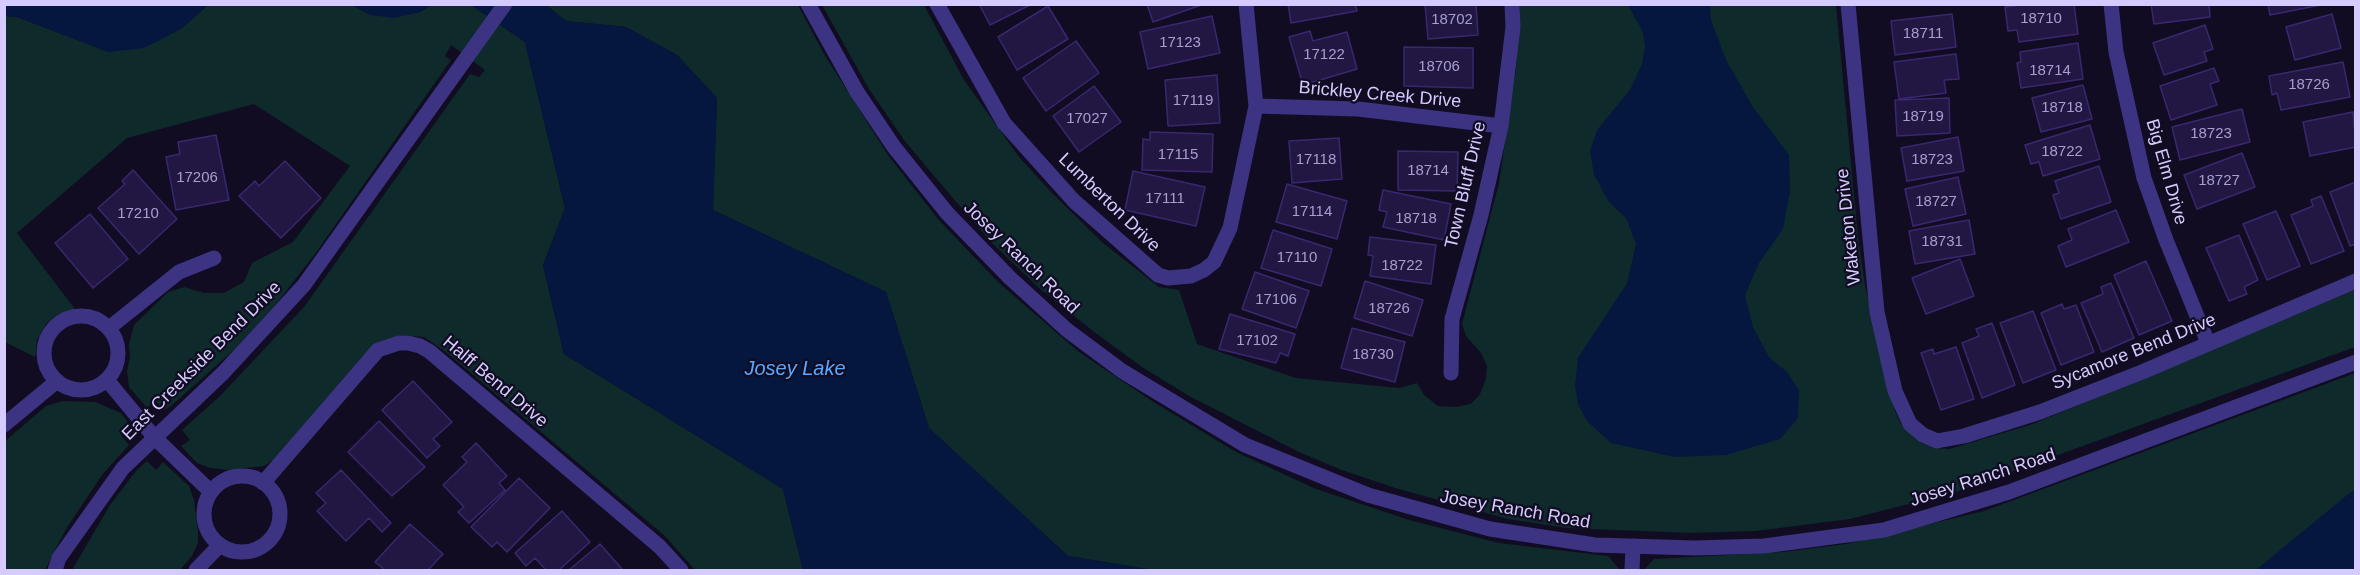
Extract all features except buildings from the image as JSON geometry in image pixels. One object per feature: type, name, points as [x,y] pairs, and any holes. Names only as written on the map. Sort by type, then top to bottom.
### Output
[{"type":"street","name":"East Creekside Bend Drive","points":[[55,570],[59,558],[123,468],[223,373],[304,285],[505,4]]},
{"type":"street","name":"Josey Ranch Road","points":[[808,4],[857,92],[888,138],[947,213],[1010,278],[1067,330],[1122,371],[1245,445],[1368,495],[1490,529],[1595,544],[1633,546],[1764,546],[1884,530],[2010,492],[2355,362]]},
{"type":"street","name":"Lumberton Drive","points":[[937,4],[1004,123],[1074,201],[1158,275],[1168,278],[1191,276],[1214,262],[1224,244],[1256,106],[1246,4]]},
{"type":"street","name":"Town Bluff Drive","points":[[1451,373],[1452,320],[1481,215],[1501,126],[1513,27],[1512,4]]},
{"type":"street","name":"Waketon Drive","points":[[1848,4],[1876,312],[1895,391],[1910,424],[1923,435]]},
{"type":"street","name":"Big Elm Drive","points":[[2111,4],[2116,52],[2144,178],[2166,240],[2208,343]]},
{"type":"street","name":"Brickley Creek Drive","points":[[1256,106],[1358,109],[1501,126]]},
{"type":"street","points":[[109,328],[179,272],[214,258]]},
{"type":"street","name":"Sycamore Bend Drive","points":[[1923,435],[1936,441],[1986,429],[2050,408],[2355,281]]},
{"type":"street","points":[[82,316],[96,319],[109,328],[116,340],[118,354],[115,368],[107,380],[95,387],[82,390],[69,388],[57,381],[48,369],[44,354],[47,340],[55,327],[67,319],[82,316]]},
{"type":"street","name":"Halff Bend Drive","points":[[263,483],[378,350],[399,343],[408,343],[429,351],[660,548],[681,570]]},
{"type":"street","points":[[107,380],[155,438],[211,492]]},
{"type":"street","points":[[4,425],[57,381]]},
{"type":"street","points":[[235,476],[250,477],[263,483],[274,494],[279,508],[279,523],[273,536],[262,546],[248,552],[233,551],[219,545],[209,534],[204,520],[205,505],[211,492],[221,482],[235,476]]},
{"type":"street","points":[[196,570],[219,545]]},
{"type":"street","points":[[1632,570],[1633,546]]},
{"type":"green space","points":[[1520,4],[1836,5],[1858,237],[1865,285],[1895,411],[1901,424],[1921,443],[1934,448],[1949,449],[2033,424],[2355,290],[2355,347],[1959,491],[1850,519],[1756,531],[1690,533],[1567,528],[1508,519],[1395,488],[1339,469],[1299,452],[1189,396],[1142,367],[1093,331],[1038,287],[992,243],[904,140],[869,89],[822,5],[924,5],[964,80],[1019,157],[1103,243],[1159,287],[1179,290],[1197,344],[1296,378],[1399,388],[1417,383],[1424,395],[1438,406],[1456,407],[1471,404],[1480,394],[1486,379],[1487,366],[1481,353],[1466,336],[1462,324],[1499,183],[1516,68]]},
{"type":"green space","points":[[208,5],[352,5],[371,15],[420,12],[431,5],[471,5],[525,42],[565,208],[543,265],[564,354],[783,489],[803,570],[695,570],[665,536],[447,353],[424,337],[402,335],[380,342],[362,357],[273,460],[264,466],[228,470],[210,468],[197,463],[181,446],[190,440],[182,430],[220,396],[304,307],[470,74],[479,77],[485,70],[451,45],[445,56],[451,60],[315,254],[276,304],[235,349],[171,406],[164,410],[155,400],[147,408],[129,387],[127,371],[130,357],[129,344],[134,325],[168,292],[184,287],[204,293],[224,293],[244,282],[252,263],[293,242],[350,166],[254,104],[127,138],[17,233],[75,309],[57,315],[46,324],[37,340],[35,357],[5,342],[5,16],[17,17],[109,52],[181,29]]},
{"type":"green space","points":[[546,5],[798,5],[824,54],[888,155],[938,219],[998,282],[1079,352],[1152,401],[1236,452],[1316,489],[1409,520],[1499,543],[1608,556],[1620,570],[1153,570],[1068,556],[929,428],[886,292],[713,210],[717,98],[677,55],[626,27],[566,21]]},
{"type":"green space","points":[[2355,373],[2355,491],[2256,570],[1644,570],[1654,559],[1783,552],[1846,544],[1984,511]]},
{"type":"green space","points":[[63,401],[95,402],[121,413],[130,425],[121,435],[129,445],[102,475],[66,529],[45,570],[5,570],[4,442],[46,406]]},
{"type":"green space","points":[[147,461],[156,470],[163,462],[189,486],[194,500],[198,532],[198,543],[192,556],[180,570],[72,570],[110,505],[136,471]]},
{"type":"water","points":[[5,4],[207,5],[181,29],[144,48],[109,52],[17,17],[5,16]]},
{"type":"water","points":[[352,5],[431,5],[420,12],[394,18],[371,15]]},
{"type":"water","name":"Josey Lake","points":[[471,5],[546,5],[566,21],[626,27],[677,55],[717,98],[713,210],[886,292],[929,428],[1068,556],[1153,570],[803,570],[783,489],[564,354],[543,265],[565,208],[525,42]]},
{"type":"water","points":[[1628,5],[1710,5],[1711,20],[1726,60],[1753,107],[1789,155],[1790,192],[1783,229],[1759,263],[1745,295],[1753,327],[1769,357],[1787,372],[1799,390],[1798,418],[1780,439],[1726,455],[1675,457],[1611,443],[1587,421],[1578,404],[1575,386],[1578,358],[1627,283],[1636,244],[1626,218],[1609,202],[1594,175],[1590,151],[1597,130],[1630,90],[1642,64],[1645,47],[1643,32]]},
{"type":"water","points":[[2352,491],[2355,491],[2355,570],[2256,570]]}]
